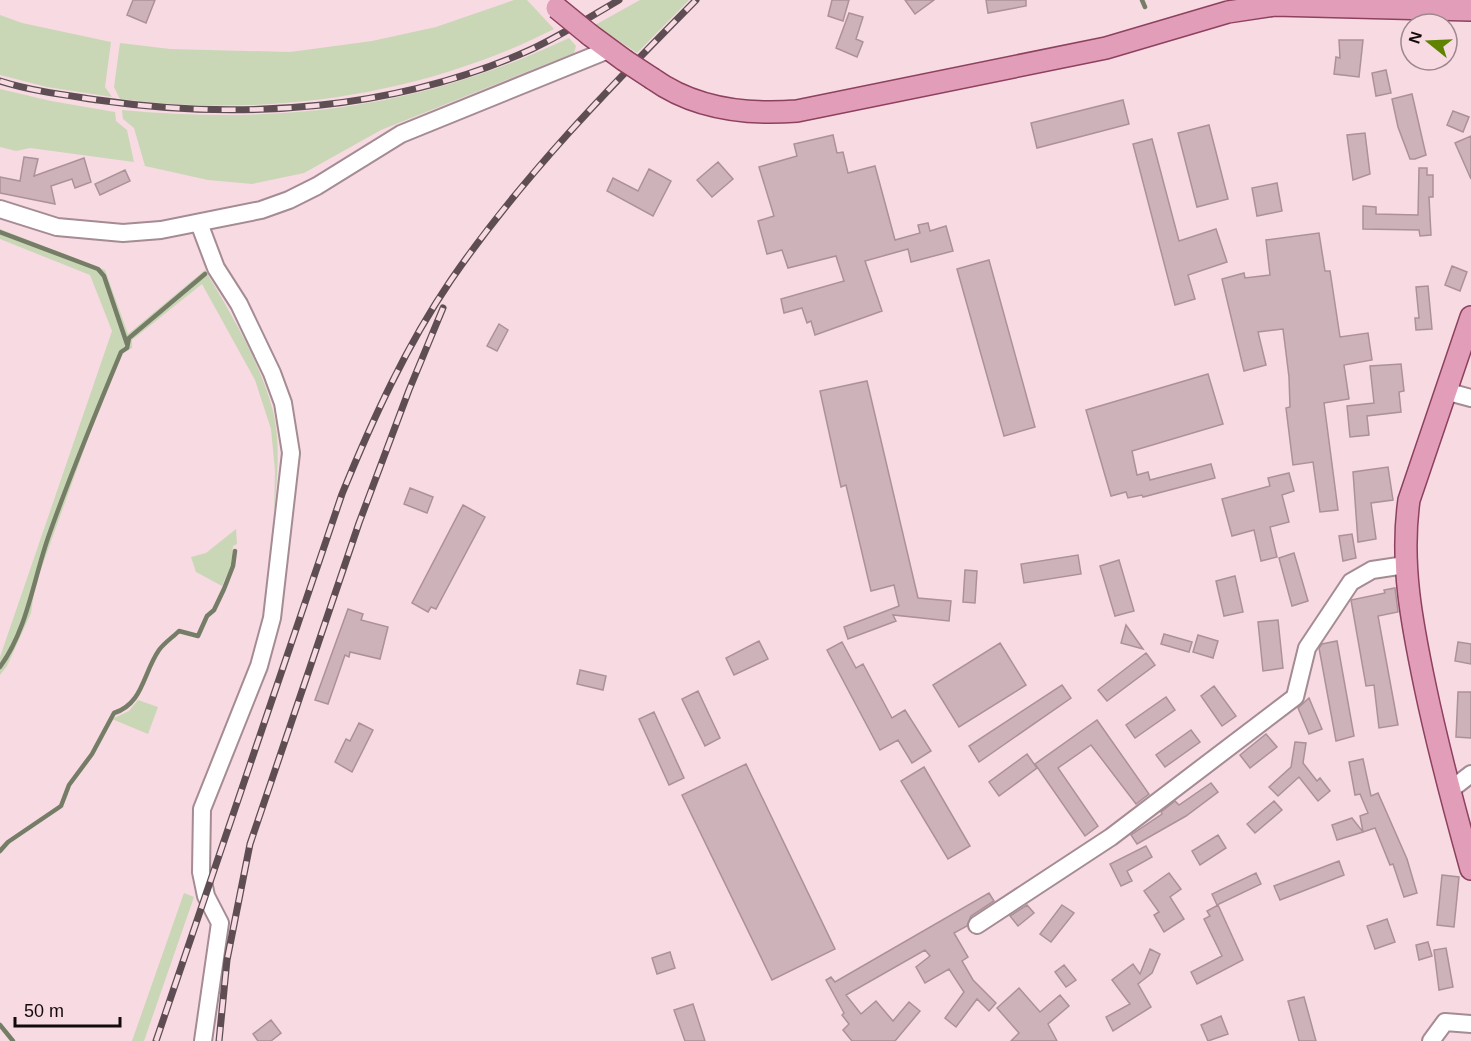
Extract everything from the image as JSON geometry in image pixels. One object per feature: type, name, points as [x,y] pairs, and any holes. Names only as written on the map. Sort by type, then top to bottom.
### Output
[{"type":"main road","points":[[553,4],[616,55],[685,97],[733,110],[761,114],[797,111],[1106,48],[1235,6],[1471,10]]},
{"type":"main road","points":[[1471,317],[1409,500],[1405,530],[1405,565],[1413,630],[1449,791],[1471,869]]},
{"type":"street","points":[[0,209],[57,226],[89,231],[123,233],[161,231],[199,224],[289,200],[401,134],[616,55]]},
{"type":"street","points":[[199,224],[216,268],[239,304],[272,373],[283,403],[291,453],[272,618],[259,666],[202,809],[201,872],[206,896],[220,923],[203,1041]]},
{"type":"street","points":[[1446,391],[1471,398]]},
{"type":"street","points":[[976,924],[1111,837],[1295,697],[1307,648],[1351,582],[1372,570],[1405,565]]},
{"type":"street","points":[[1449,791],[1471,774]]},
{"type":"street","points":[[1431,1041],[1445,1022],[1471,1024]]},
{"type":"green space","points":[[514,0],[527,0],[554,29],[503,52],[451,71],[397,86],[287,103],[231,106],[120,99],[114,87],[120,43],[170,49],[290,52],[372,41],[436,27]]},
{"type":"green space","points":[[640,0],[689,0],[637,53],[595,25]]},
{"type":"green space","points":[[0,15],[22,23],[111,42],[105,87],[112,97],[47,87],[0,75]]},
{"type":"green space","points":[[569,38],[576,46],[574,53],[381,130],[304,173],[252,184],[208,180],[145,166],[134,128],[123,119],[122,110],[240,115],[351,106],[460,81],[514,62]]},
{"type":"green space","points":[[0,89],[115,112],[116,121],[127,130],[134,162],[30,148],[16,151],[0,147]]},
{"type":"green space","points":[[0,229],[105,270],[128,334],[205,270],[244,338],[261,374],[273,411],[278,462],[274,513],[275,471],[271,429],[255,380],[202,284],[132,340],[132,348],[123,353],[90,433],[35,586],[31,613],[7,666],[0,675],[0,657],[112,331],[90,275],[0,239]]},
{"type":"green space","points":[[236,529],[237,544],[233,546],[231,565],[222,586],[196,572],[191,557],[206,553]]},
{"type":"green space","points":[[138,700],[158,707],[148,734],[112,719],[129,711]]},
{"type":"green space","points":[[184,893],[194,897],[144,1041],[132,1041]]},
{"type":"building","points":[[133,0],[155,0],[146,23],[127,15]]},
{"type":"building","points":[[832,0],[849,0],[843,21],[828,16]]},
{"type":"building","points":[[905,0],[934,0],[915,14]]},
{"type":"building","points":[[986,0],[1026,0],[1026,6],[988,13]]},
{"type":"building","points":[[849,13],[863,17],[856,39],[863,42],[857,57],[836,48]]},
{"type":"building","points":[[1339,40],[1363,40],[1359,77],[1334,74],[1336,57],[1340,58]]},
{"type":"building","points":[[1386,70],[1391,93],[1376,96],[1372,73]]},
{"type":"building","points":[[1412,94],[1426,155],[1415,159],[1410,159],[1398,127],[1392,99]]},
{"type":"building","points":[[1123,100],[1129,124],[1037,148],[1031,123]]},
{"type":"building","points":[[1453,111],[1469,117],[1463,132],[1447,125]]},
{"type":"building","points":[[1209,125],[1228,199],[1197,207],[1178,133]]},
{"type":"building","points":[[1365,133],[1370,174],[1353,180],[1347,135]]},
{"type":"building","points":[[833,135],[837,153],[843,152],[848,173],[875,166],[895,240],[920,233],[918,225],[928,223],[930,231],[946,226],[953,251],[911,262],[908,249],[865,261],[882,311],[815,335],[811,321],[807,323],[802,308],[784,313],[781,299],[844,281],[836,256],[788,268],[782,250],[767,254],[758,221],[774,216],[759,167],[797,156],[794,144]]},
{"type":"building","points":[[1471,136],[1471,179],[1455,143]]},
{"type":"building","points":[[1152,139],[1179,241],[1216,229],[1227,262],[1188,275],[1195,299],[1175,305],[1133,144]]},
{"type":"building","points":[[24,157],[38,159],[34,176],[84,158],[91,182],[75,188],[72,179],[51,186],[55,204],[0,193],[0,177],[20,181]]},
{"type":"building","points":[[718,162],[733,179],[712,197],[697,180]]},
{"type":"building","points":[[1419,168],[1427,168],[1427,175],[1433,175],[1433,197],[1429,197],[1431,235],[1420,236],[1419,230],[1363,229],[1363,206],[1376,207],[1376,214],[1418,215]]},
{"type":"building","points":[[649,169],[671,181],[653,216],[607,191],[613,178],[638,191]]},
{"type":"building","points":[[125,170],[130,181],[100,195],[95,184]]},
{"type":"building","points":[[1277,183],[1282,211],[1257,216],[1252,188]]},
{"type":"building","points":[[1319,233],[1325,271],[1330,271],[1340,337],[1368,333],[1372,360],[1344,365],[1349,399],[1324,403],[1338,510],[1320,512],[1313,462],[1293,465],[1286,408],[1290,407],[1289,377],[1283,329],[1258,332],[1266,365],[1244,371],[1222,279],[1244,273],[1245,278],[1270,275],[1266,240]]},
{"type":"building","points":[[989,260],[1035,427],[1004,436],[957,269]]},
{"type":"building","points":[[1452,266],[1467,272],[1460,291],[1445,285]]},
{"type":"building","points":[[1428,286],[1432,329],[1416,330],[1415,318],[1419,318],[1416,287]]},
{"type":"building","points":[[499,324],[508,330],[497,351],[487,346]]},
{"type":"building","points":[[1401,364],[1404,391],[1399,392],[1401,412],[1367,416],[1369,435],[1350,437],[1347,406],[1374,403],[1370,366]]},
{"type":"building","points":[[1208,374],[1223,424],[1132,451],[1137,475],[1148,472],[1150,480],[1211,464],[1215,478],[1143,497],[1142,495],[1128,498],[1126,492],[1111,496],[1086,410]]},
{"type":"building","points":[[867,381],[918,598],[951,601],[949,621],[893,615],[896,621],[848,639],[844,627],[899,606],[894,585],[871,591],[846,485],[841,487],[820,391]]},
{"type":"building","points":[[1388,467],[1393,500],[1371,503],[1376,539],[1358,542],[1353,472]]},
{"type":"building","points":[[1289,473],[1294,491],[1282,495],[1289,522],[1270,527],[1277,557],[1261,561],[1254,530],[1232,536],[1222,499],[1270,486],[1268,478]]},
{"type":"building","points":[[410,488],[433,497],[427,513],[404,504]]},
{"type":"building","points":[[463,505],[485,517],[436,609],[431,607],[428,612],[412,603]]},
{"type":"building","points":[[1352,534],[1356,558],[1343,561],[1339,536]]},
{"type":"building","points":[[1294,553],[1308,601],[1292,606],[1279,558]]},
{"type":"building","points":[[1078,555],[1081,574],[1024,583],[1021,564]]},
{"type":"building","points":[[1119,560],[1134,611],[1115,616],[1100,566]]},
{"type":"building","points":[[965,570],[977,571],[975,603],[963,602]]},
{"type":"building","points":[[1235,576],[1243,612],[1224,616],[1216,581]]},
{"type":"building","points":[[1395,588],[1398,612],[1378,616],[1398,725],[1379,728],[1374,685],[1366,686],[1351,600],[1385,593],[1384,590]]},
{"type":"building","points":[[348,609],[363,614],[361,620],[388,627],[380,659],[350,652],[349,657],[345,655],[328,704],[315,700]]},
{"type":"building","points":[[1278,620],[1283,668],[1263,671],[1258,622]]},
{"type":"building","points":[[1126,625],[1143,649],[1121,643]]},
{"type":"building","points":[[1164,634],[1192,642],[1189,652],[1161,644]]},
{"type":"building","points":[[1198,635],[1218,641],[1213,658],[1193,652]]},
{"type":"building","points":[[759,641],[768,659],[734,675],[726,658]]},
{"type":"building","points":[[1337,641],[1354,736],[1336,741],[1319,648],[1322,644]]},
{"type":"building","points":[[842,642],[856,668],[863,664],[892,718],[905,710],[931,751],[912,763],[898,740],[880,750],[827,650]]},
{"type":"building","points":[[1458,642],[1471,644],[1471,664],[1455,661]]},
{"type":"building","points":[[1000,643],[1026,685],[959,727],[933,685]]},
{"type":"building","points":[[1146,653],[1155,665],[1107,701],[1098,690]]},
{"type":"building","points":[[580,670],[606,676],[603,690],[577,684]]},
{"type":"building","points":[[1062,685],[1071,698],[979,762],[969,746]]},
{"type":"building","points":[[1214,686],[1236,716],[1222,726],[1201,696]]},
{"type":"building","points":[[698,691],[720,738],[705,746],[682,699]]},
{"type":"building","points":[[1458,692],[1471,692],[1471,738],[1456,737]]},
{"type":"building","points":[[1166,697],[1175,710],[1135,738],[1126,725]]},
{"type":"building","points":[[1309,698],[1322,729],[1309,734],[1298,708]]},
{"type":"building","points":[[654,712],[684,778],[669,785],[639,719]]},
{"type":"building","points":[[1097,720],[1149,794],[1136,804],[1091,745],[1058,768],[1098,826],[1085,836],[1035,764]]},
{"type":"building","points":[[359,723],[373,730],[352,772],[335,762],[346,739],[350,741]]},
{"type":"building","points":[[1191,730],[1200,742],[1165,767],[1156,755]]},
{"type":"building","points":[[1266,734],[1277,747],[1250,768],[1240,755]]},
{"type":"building","points":[[1295,742],[1306,743],[1303,763],[1317,781],[1320,778],[1330,791],[1318,801],[1299,777],[1278,796],[1269,787],[1291,767]]},
{"type":"building","points":[[1027,754],[1037,768],[999,796],[989,782]]},
{"type":"building","points":[[1363,759],[1371,796],[1378,793],[1407,859],[1417,893],[1404,897],[1393,864],[1390,865],[1375,828],[1363,832],[1360,816],[1368,813],[1360,794],[1355,795],[1349,762]]},
{"type":"building","points":[[746,764],[835,949],[772,980],[682,795]]},
{"type":"building","points":[[924,767],[970,846],[948,859],[901,781]]},
{"type":"building","points":[[1211,783],[1218,792],[1186,816],[1137,844],[1131,835],[1162,814],[1161,812],[1175,801],[1179,805]]},
{"type":"building","points":[[1274,801],[1282,810],[1255,833],[1247,824]]},
{"type":"building","points":[[1352,818],[1363,832],[1337,840],[1332,825]]},
{"type":"building","points":[[1218,835],[1226,848],[1200,865],[1192,851]]},
{"type":"building","points":[[1146,846],[1152,857],[1127,871],[1132,881],[1121,886],[1110,864]]},
{"type":"building","points":[[1339,861],[1344,875],[1280,900],[1274,886]]},
{"type":"building","points":[[1169,873],[1181,889],[1170,897],[1184,919],[1164,932],[1154,915],[1159,912],[1144,891]]},
{"type":"building","points":[[1256,873],[1261,884],[1217,905],[1212,894]]},
{"type":"building","points":[[1442,875],[1459,877],[1454,927],[1437,925]]},
{"type":"building","points":[[989,893],[994,901],[971,916],[967,926],[954,933],[968,957],[962,961],[973,980],[996,1003],[989,1011],[977,999],[956,1027],[945,1018],[964,992],[949,969],[925,983],[916,967],[930,956],[925,950],[846,995],[861,1014],[876,1001],[893,1021],[909,1002],[920,1011],[895,1041],[852,1041],[843,1030],[849,1024],[842,1015],[844,1013],[826,980],[831,977],[835,982]]},
{"type":"building","points":[[1027,905],[1034,913],[1018,926],[1010,916]]},
{"type":"building","points":[[1062,905],[1074,913],[1051,942],[1040,934]]},
{"type":"building","points":[[1218,905],[1243,960],[1197,984],[1191,972],[1222,956],[1204,919],[1210,916],[1207,911]]},
{"type":"building","points":[[1387,919],[1395,942],[1375,949],[1367,926]]},
{"type":"building","points":[[1428,942],[1432,956],[1419,960],[1416,945]]},
{"type":"building","points":[[1446,948],[1453,987],[1439,990],[1434,950]]},
{"type":"building","points":[[1150,949],[1160,954],[1152,973],[1138,984],[1151,1007],[1113,1031],[1106,1017],[1130,1004],[1112,980],[1133,964],[1140,974]]},
{"type":"building","points":[[670,952],[675,968],[657,974],[652,958]]},
{"type":"building","points":[[1064,965],[1076,980],[1066,987],[1055,972]]},
{"type":"building","points":[[1019,988],[1040,1012],[1060,995],[1069,1006],[1048,1024],[1057,1041],[1011,1041],[1019,1033],[997,1008]]},
{"type":"building","points":[[1304,997],[1316,1041],[1299,1041],[1288,1001]]},
{"type":"building","points":[[693,1004],[705,1041],[685,1041],[674,1010]]},
{"type":"building","points":[[1221,1016],[1228,1034],[1208,1041],[1201,1025]]},
{"type":"building","points":[[271,1020],[281,1033],[271,1041],[258,1041],[253,1034]]},
{"type":"waterway","points":[[1142,0],[1145,7]]},
{"type":"waterway","points":[[0,232],[98,269],[104,276],[127,344]]},
{"type":"waterway","points":[[0,667],[24,620],[57,512],[121,352],[127,348],[129,338],[205,274]]},
{"type":"waterway","points":[[0,851],[8,842],[61,806],[69,785],[92,754],[114,713],[124,709],[137,695],[161,647],[179,631],[198,636],[207,616],[214,610],[224,589],[233,566],[235,551]]},
{"type":"waterway","points":[[0,1025],[13,1041]]},
{"type":"railway","points":[[0,81],[61,94],[153,106],[263,109],[319,105],[428,86],[481,70],[543,44],[619,0]]},
{"type":"railway","points":[[156,1041],[342,494],[365,439],[405,357],[451,280],[478,242],[536,170],[599,100],[696,0]]},
{"type":"railway","points":[[219,1041],[227,960],[250,844],[359,523],[409,390],[443,308]]}]
